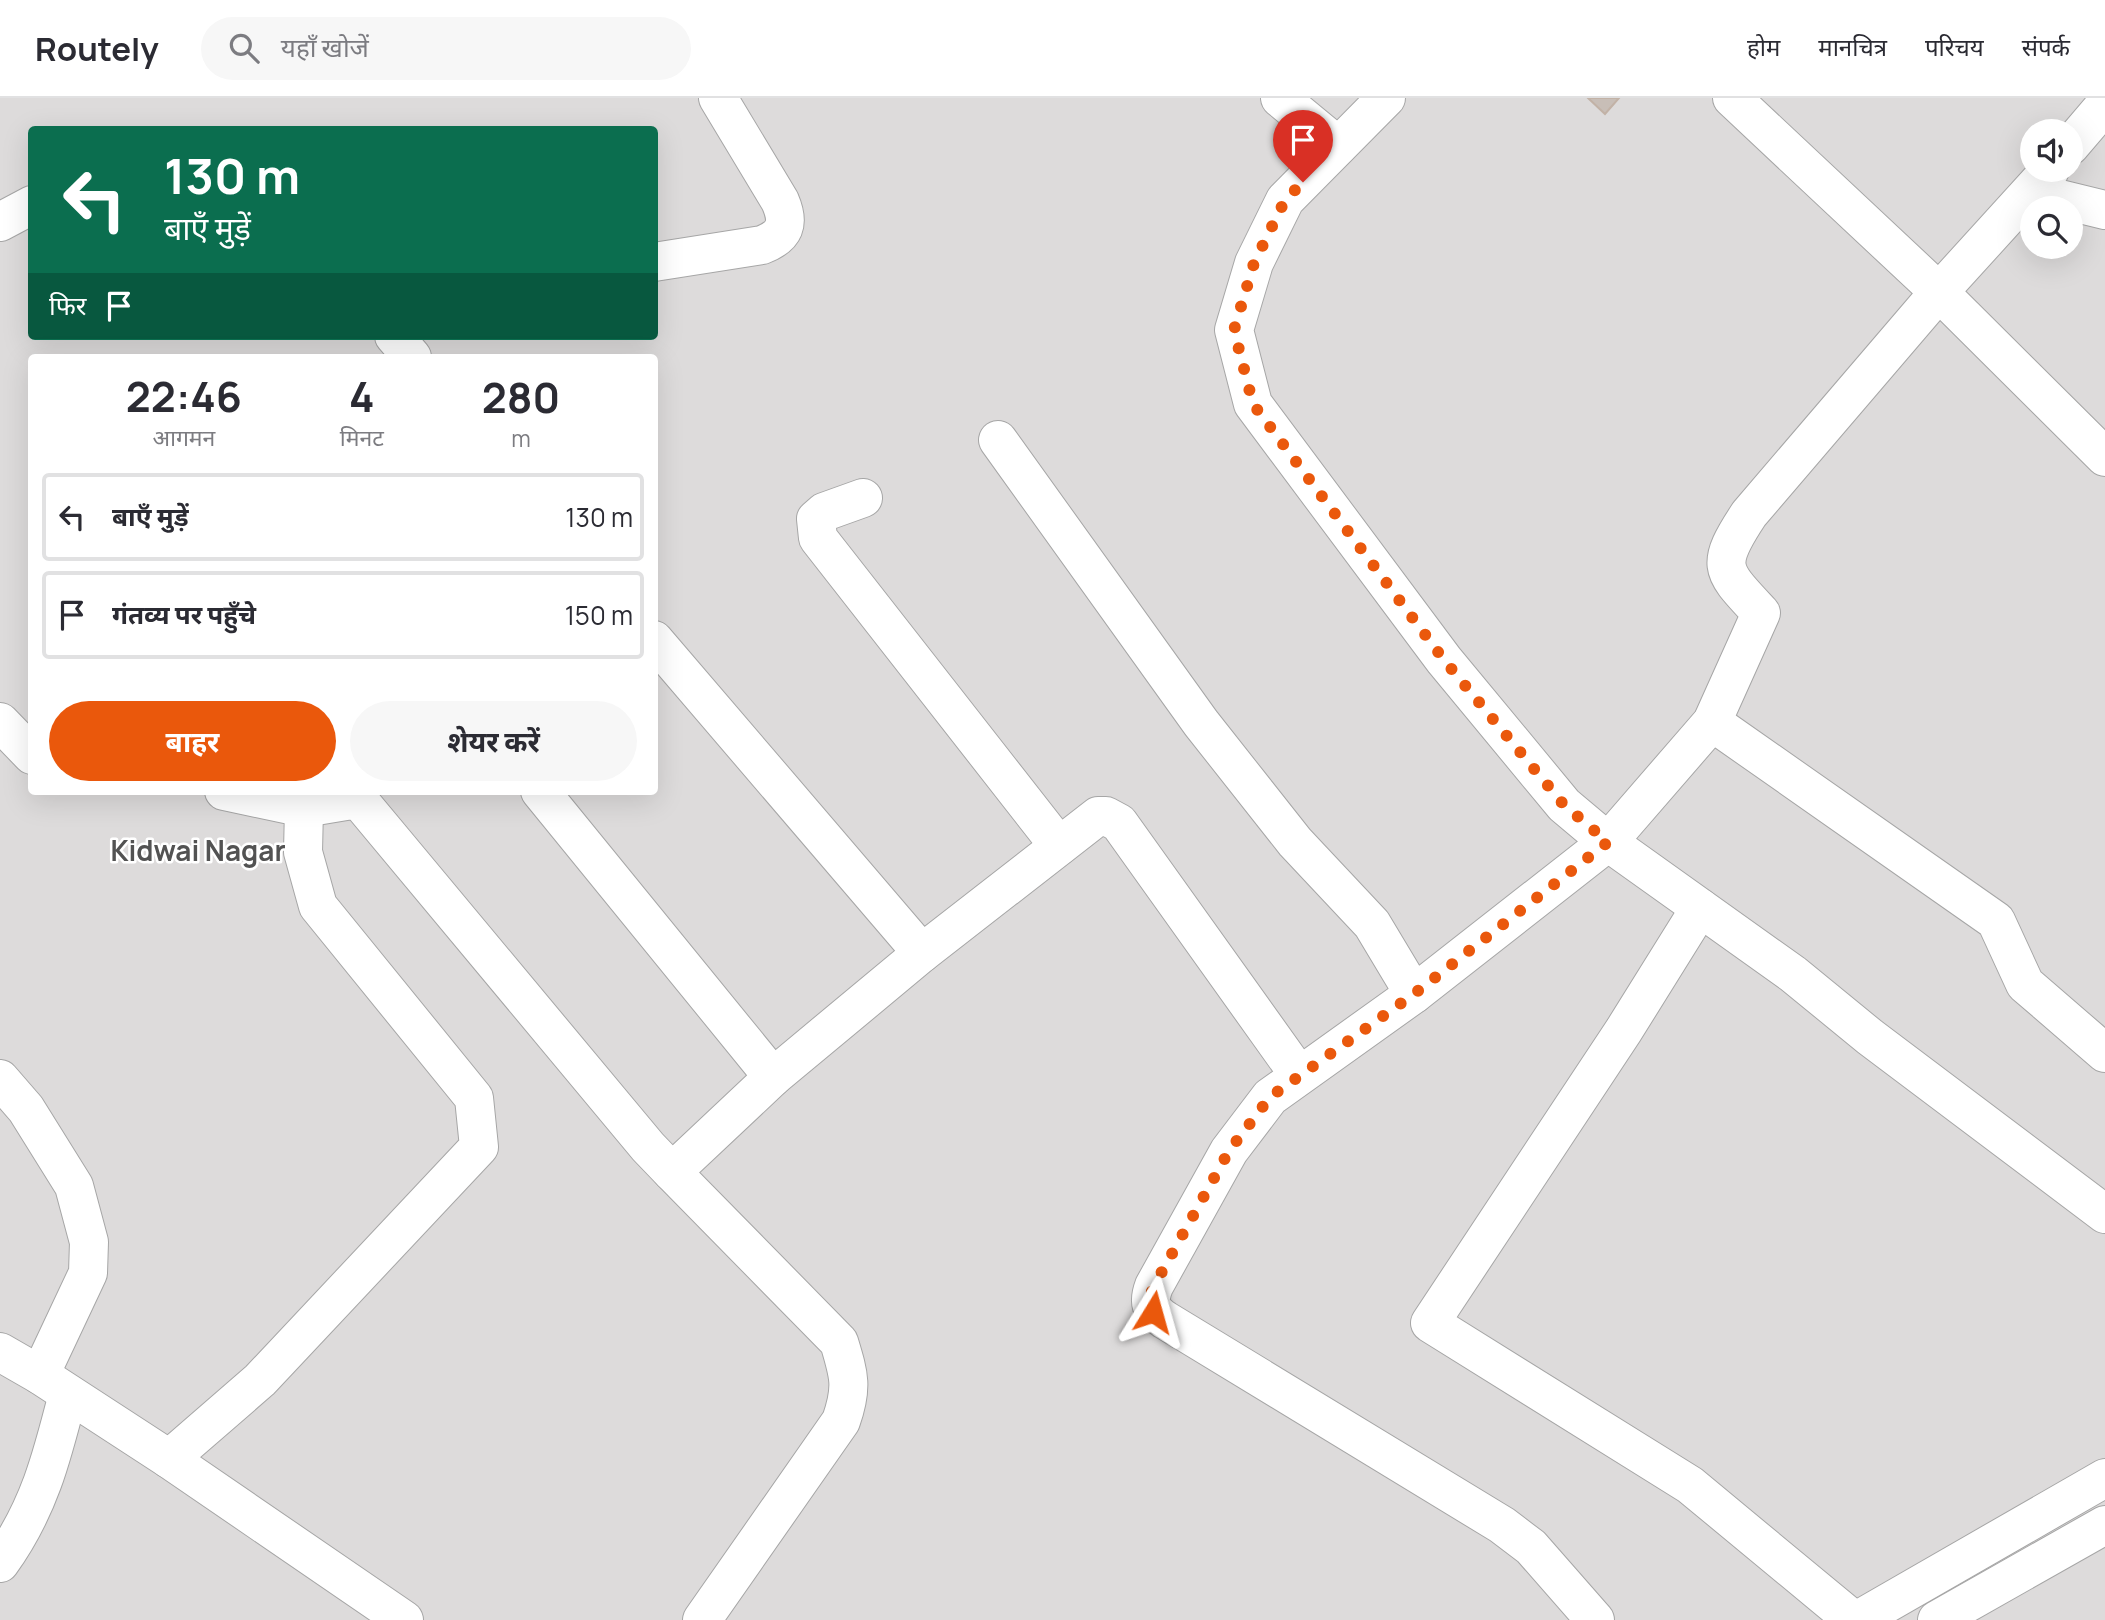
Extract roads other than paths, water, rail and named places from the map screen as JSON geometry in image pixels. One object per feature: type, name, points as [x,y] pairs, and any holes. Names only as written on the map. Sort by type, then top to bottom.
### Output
[{"type":"street","points":[[1280,98],[1338,146]]},
{"type":"street","points":[[1386,98],[1285,200],[1254,263],[1234,330],[1253,404],[1444,660],[1564,805],[1608,842],[1793,974],[1870,1037],[2105,1214]]},
{"type":"street","points":[[1732,98],[1939,292],[2105,457]]},
{"type":"street","points":[[658,261],[762,245],[775,240],[784,229],[786,215],[732,103]]},
{"type":"street","points":[[2083,131],[2105,105]]},
{"type":"street","points":[[1594,1620],[1531,1546],[1502,1525],[1153,1312],[1149,1299],[1229,1151],[1270,1097],[1414,994],[1608,842],[1712,722],[1761,613],[1729,578],[1726,560],[1730,542],[1749,514],[1939,292],[2040,182]]},
{"type":"street","points":[[2043,182],[2105,210]]},
{"type":"street","points":[[0,222],[28,207]]},
{"type":"street","points":[[397,340],[409,354]]},
{"type":"street","points":[[998,440],[1201,723],[1295,842],[1372,924],[1414,994]]},
{"type":"street","points":[[863,498],[824,512],[816,519],[818,538],[1059,846]]},
{"type":"street","points":[[658,645],[922,953]]},
{"type":"street","points":[[0,722],[28,751]]},
{"type":"street","points":[[1712,722],[1996,921],[2025,984],[2105,1053]]},
{"type":"street","points":[[256,795],[297,800],[358,799],[639,1136],[839,1342],[848,1372],[849,1398],[841,1421],[702,1620]]},
{"type":"street","points":[[543,795],[773,1077]]},
{"type":"street","points":[[169,1459],[260,1380],[479,1147],[474,1098],[318,906],[303,852],[297,800]]},
{"type":"street","points":[[672,1172],[773,1077],[922,953],[1098,816],[1106,816],[1119,823],[1299,1075]]},
{"type":"street","points":[[1700,908],[1624,1030],[1430,1323],[1690,1485],[1856,1620],[2105,1478]]},
{"type":"street","points":[[0,1079],[26,1109],[74,1186],[89,1242],[88,1273],[54,1384],[43,1487],[15,1543],[0,1563]]},
{"type":"street","points":[[0,1352],[169,1459],[404,1620]]},
{"type":"street","points":[[1941,1572],[1950,1612],[2097,1529],[2072,1497]]},
{"type":"district","name":"Kidwai Nagar","points":[[198,850]]}]
